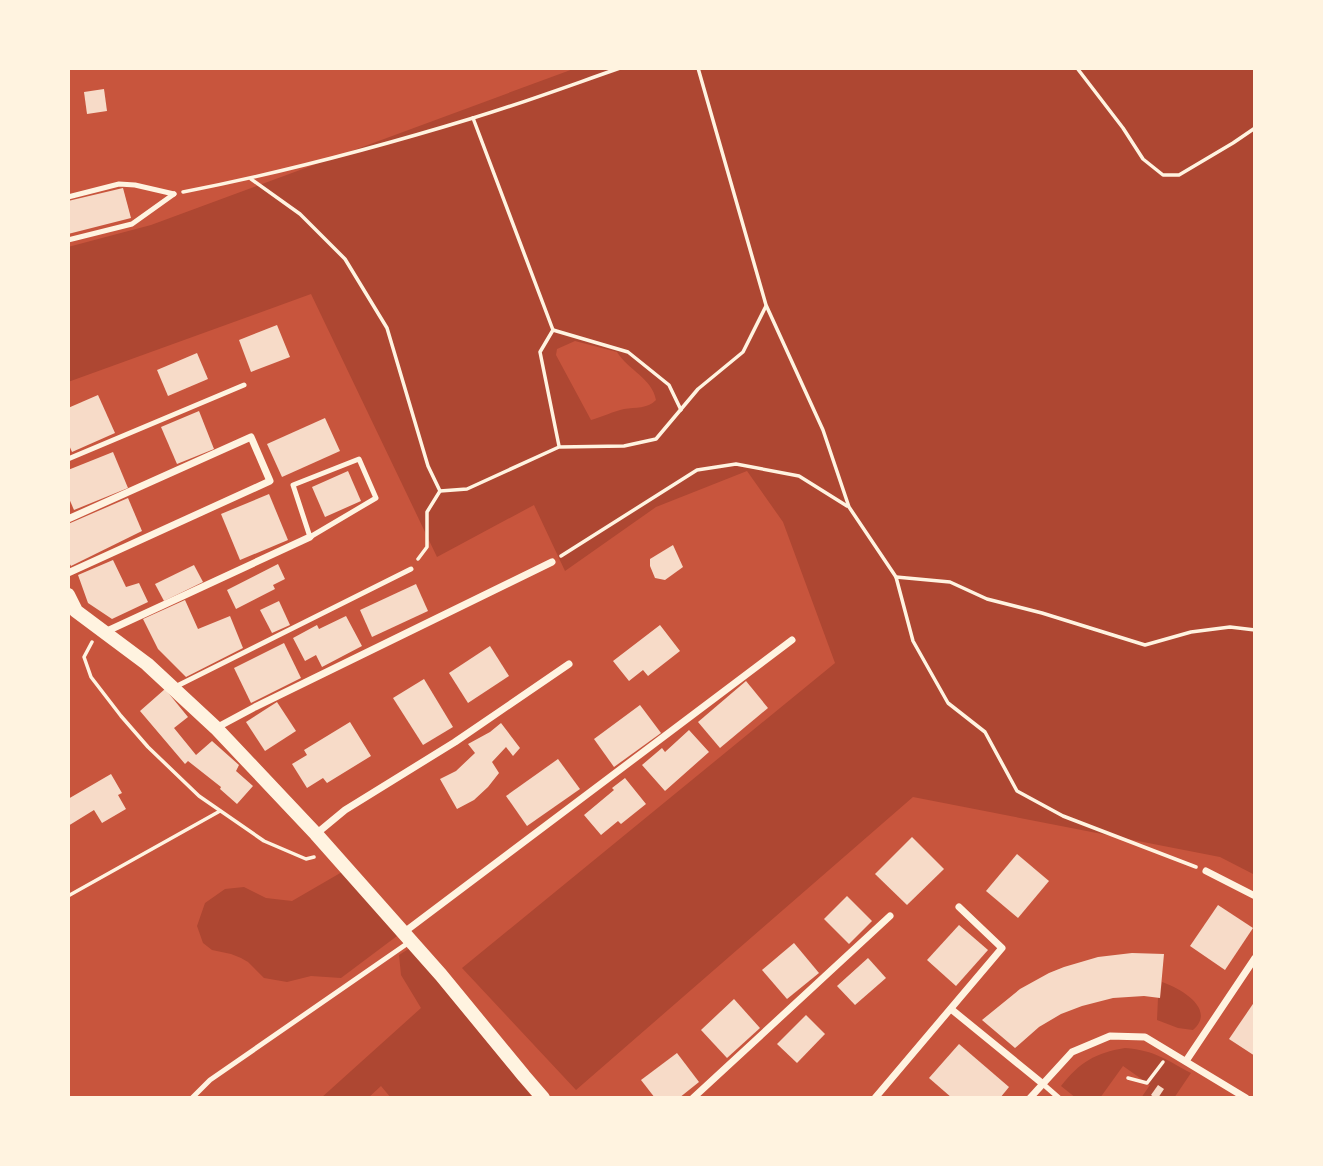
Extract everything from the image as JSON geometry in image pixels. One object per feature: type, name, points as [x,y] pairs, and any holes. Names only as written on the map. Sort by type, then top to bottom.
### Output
[{"type":"main road","points":[[68,595],[76,611],[147,664],[216,728],[316,834],[441,975],[543,1098]]},
{"type":"street","points":[[68,519],[251,437],[270,481],[68,573]]},
{"type":"street","points":[[104,632],[310,537]]},
{"type":"street","points":[[216,728],[552,562]]},
{"type":"street","points":[[407,937],[792,640]]},
{"type":"street","points":[[316,834],[345,810],[455,742],[569,664]]},
{"type":"street","points":[[1206,871],[1255,896]]},
{"type":"street","points":[[875,1098],[1002,948],[959,907]]},
{"type":"street","points":[[693,1098],[890,916]]},
{"type":"street","points":[[1186,1061],[1255,958]]},
{"type":"street","points":[[951,1009],[1043,1084]]},
{"type":"street","points":[[1030,1098],[1073,1052],[1110,1036],[1145,1037],[1246,1098]]},
{"type":"lane","points":[[68,197],[119,184],[174,194]]},
{"type":"lane","points":[[68,240],[132,224],[174,194]]},
{"type":"lane","points":[[68,459],[244,385]]},
{"type":"lane","points":[[359,459],[376,498],[310,537],[293,485],[359,459]]},
{"type":"lane","points":[[173,688],[411,569]]},
{"type":"lane","points":[[192,1098],[210,1080],[407,937]]},
{"type":"lane","points":[[1043,1084],[1059,1098]]},
{"type":"path","points":[[174,194],[251,179],[321,161],[473,118],[620,68]]},
{"type":"path","points":[[698,68],[766,305],[823,430],[849,507],[896,577],[913,641],[948,703],[985,732],[1017,791],[1063,816],[1206,871]]},
{"type":"path","points":[[1077,68],[1143,159],[1163,175],[1179,175],[1255,128]]},
{"type":"path","points":[[473,118],[553,330]]},
{"type":"path","points":[[251,179],[300,214],[345,259],[387,328],[428,466],[440,491]]},
{"type":"path","points":[[440,491],[467,489],[559,446],[624,446],[656,439],[698,389],[743,352],[766,305]]},
{"type":"path","points":[[553,330],[628,352],[669,385],[681,410]]},
{"type":"path","points":[[553,330],[540,352],[559,446]]},
{"type":"path","points":[[552,562],[697,470],[736,464],[799,476],[849,507]]},
{"type":"path","points":[[411,569],[427,547],[427,512],[440,491]]},
{"type":"path","points":[[896,577],[950,582],[987,599],[1146,645],[1191,632],[1230,628],[1255,630]]},
{"type":"path","points":[[104,632],[92,642],[85,657],[91,677],[148,747],[199,796],[264,841],[306,859],[333,853]]},
{"type":"path","points":[[68,896],[220,811]]},
{"type":"path","points":[[1128,1078],[1147,1083],[1170,1052]]},
{"type":"shaded area","points":[[576,68],[1255,68],[1255,875],[1220,857],[913,797],[576,1090],[462,968],[835,663],[783,522],[747,471],[656,507],[565,571],[534,505],[437,557],[311,294],[68,382],[68,247],[151,225]],"holes":[[[575,341],[617,352],[650,386],[656,400],[645,406],[620,410],[591,420],[556,355],[557,349]]]},
{"type":"shaded area","points":[[342,872],[397,936],[341,978],[311,976],[287,982],[264,978],[248,962],[231,954],[212,950],[203,943],[197,926],[205,903],[225,889],[244,887],[266,898],[292,901]]},
{"type":"shaded area","points":[[410,948],[533,1098],[391,1098],[381,1086],[368,1098],[321,1098],[421,1008],[401,975],[399,955]]},
{"type":"shaded area","points":[[1162,982],[1186,994],[1198,1007],[1201,1014],[1193,1030],[1157,1020]]},
{"type":"shaded area","points":[[1125,1048],[1153,1054],[1191,1073],[1174,1098],[1141,1098],[1150,1085],[1123,1066],[1100,1098],[1076,1098],[1061,1086],[1089,1060]]},
{"type":"building","points":[[104,89],[107,111],[87,114],[84,92]]},
{"type":"building","points":[[123,188],[131,218],[68,234],[68,201]]},
{"type":"building","points":[[277,325],[290,357],[251,372],[239,340]]},
{"type":"building","points":[[197,353],[208,379],[168,396],[157,370]]},
{"type":"building","points":[[98,395],[115,433],[72,452],[68,443],[68,408]]},
{"type":"building","points":[[199,411],[214,449],[177,464],[161,427]]},
{"type":"building","points":[[325,418],[340,451],[282,477],[267,444]]},
{"type":"building","points":[[113,452],[128,488],[74,510],[68,496],[68,470]]},
{"type":"building","points":[[348,471],[361,501],[325,517],[312,487]]},
{"type":"building","points":[[269,494],[288,540],[240,560],[221,514]]},
{"type":"building","points":[[128,498],[142,531],[71,566],[68,561],[68,524]]},
{"type":"building","points":[[673,545],[683,567],[665,580],[655,578],[650,559]]},
{"type":"building","points":[[113,560],[126,587],[139,583],[148,602],[112,619],[88,603],[78,575]]},
{"type":"building","points":[[278,564],[285,579],[273,585],[275,589],[236,609],[227,590]]},
{"type":"building","points":[[194,565],[203,582],[164,601],[155,584]]},
{"type":"building","points":[[416,584],[428,611],[372,637],[360,610]]},
{"type":"building","points":[[185,600],[198,629],[230,616],[243,648],[186,677],[158,649],[143,619]]},
{"type":"building","points":[[279,601],[290,625],[272,633],[260,610]]},
{"type":"building","points":[[346,616],[362,646],[322,667],[316,655],[305,661],[293,638],[317,625],[319,629]]},
{"type":"building","points":[[660,625],[680,651],[648,676],[643,670],[629,681],[613,661]]},
{"type":"building","points":[[284,643],[301,678],[251,703],[234,668]]},
{"type":"building","points":[[490,646],[509,676],[468,703],[449,673]]},
{"type":"building","points":[[424,679],[453,727],[423,745],[393,698]]},
{"type":"building","points":[[746,681],[768,708],[720,748],[698,722]]},
{"type":"building","points":[[165,689],[188,717],[174,728],[196,755],[212,741],[239,765],[236,771],[253,786],[237,804],[221,787],[188,761],[185,764],[140,711]]},
{"type":"building","points":[[277,702],[296,731],[265,751],[246,722]]},
{"type":"building","points":[[640,705],[661,733],[614,767],[594,739]]},
{"type":"building","points":[[350,722],[371,756],[327,783],[323,778],[307,788],[292,764],[307,755],[304,750]]},
{"type":"building","points":[[501,723],[520,748],[513,756],[506,747],[492,762],[499,773],[488,787],[474,800],[457,809],[440,779],[456,771],[475,753],[468,744]]},
{"type":"building","points":[[689,730],[709,752],[665,791],[642,765],[662,748],[665,752]]},
{"type":"building","points":[[558,759],[580,789],[527,826],[506,796]]},
{"type":"building","points":[[111,774],[122,793],[118,795],[126,809],[102,823],[94,810],[68,826],[68,799]]},
{"type":"building","points":[[625,778],[646,804],[621,824],[618,821],[601,835],[584,815]]},
{"type":"building","points":[[912,837],[944,869],[907,905],[875,874]]},
{"type":"building","points":[[1017,854],[1049,881],[1018,918],[986,891]]},
{"type":"building","points":[[847,896],[872,921],[849,944],[824,919]]},
{"type":"building","points":[[1218,905],[1253,928],[1225,970],[1190,946]]},
{"type":"building","points":[[959,925],[988,950],[956,986],[927,960]]},
{"type":"building","points":[[794,943],[819,973],[787,999],[762,970]]},
{"type":"building","points":[[1132,953],[1164,954],[1160,998],[1113,998],[1082,1006],[1039,1027],[1015,1048],[982,1020],[1020,989],[1049,973],[1098,957]]},
{"type":"building","points":[[868,958],[886,978],[855,1005],[837,986]]},
{"type":"building","points":[[734,999],[760,1028],[727,1058],[701,1030]]},
{"type":"building","points":[[1255,1001],[1255,1056],[1229,1039]]},
{"type":"building","points":[[806,1015],[825,1034],[797,1063],[777,1044]]},
{"type":"building","points":[[959,1044],[1009,1087],[1000,1098],[952,1098],[929,1078]]},
{"type":"building","points":[[677,1053],[699,1082],[679,1098],[655,1098],[641,1080]]},
{"type":"building","points":[[1158,1085],[1164,1089],[1158,1098],[1155,1098],[1151,1095]]}]
